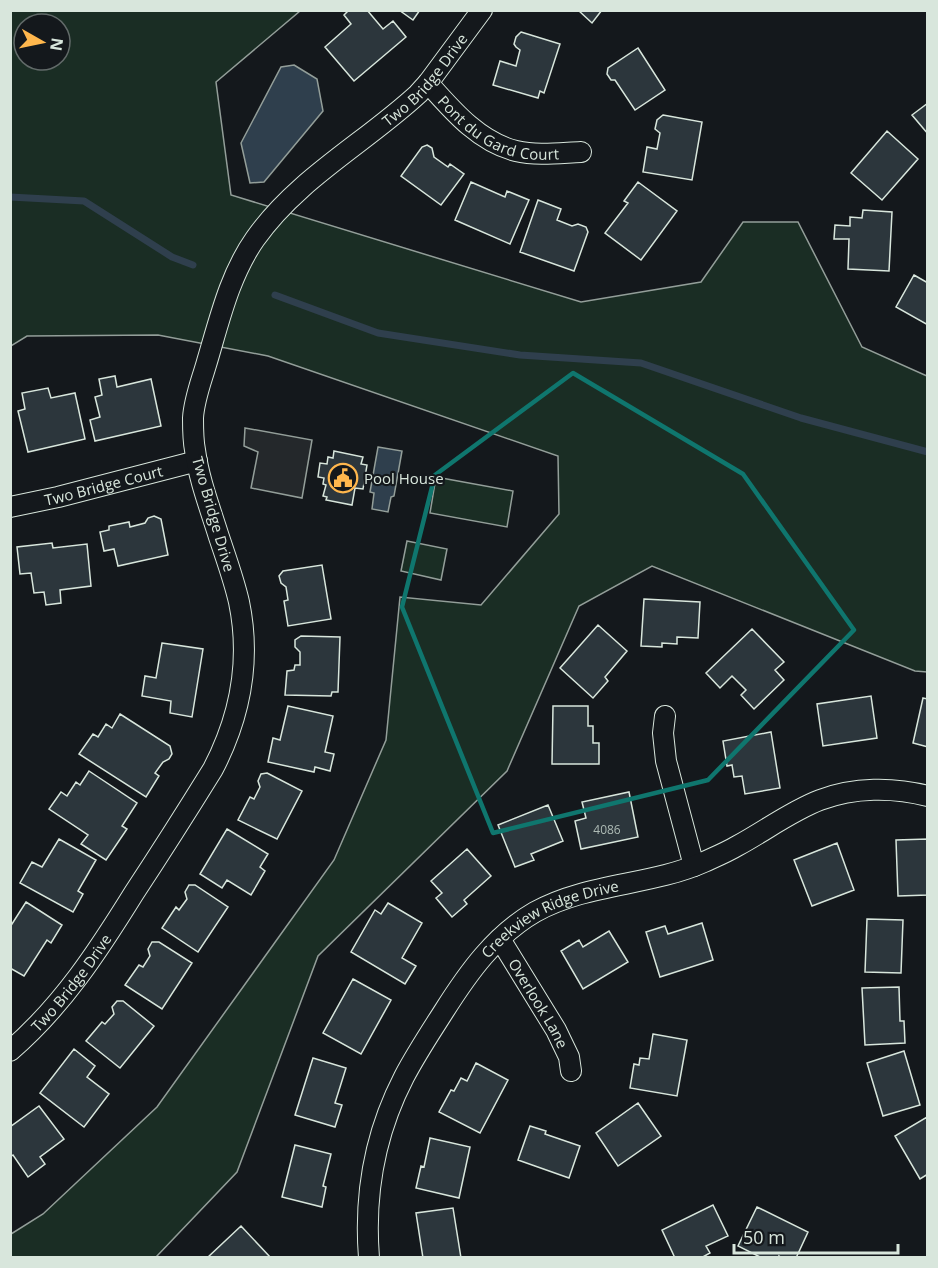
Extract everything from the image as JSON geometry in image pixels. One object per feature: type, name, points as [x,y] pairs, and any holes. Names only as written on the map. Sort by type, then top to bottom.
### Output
[{"type":"street","name":"Two Bridge Drive","points":[[10,1051],[52,1010],[94,956],[213,769],[227,741],[236,712],[243,666],[242,619],[234,582],[202,482],[194,447],[193,417],[196,399],[228,293],[244,258],[267,223],[289,200],[406,105],[428,83],[482,10]]},
{"type":"street","name":"Pont du Gard Court","points":[[428,83],[460,117],[496,144],[529,153],[581,152]]},
{"type":"street","name":"Two Bridge Court","points":[[10,507],[197,461]]},
{"type":"street","points":[[665,716],[663,733],[666,760],[694,866]]},
{"type":"street","name":"Creekview Ridge Drive","points":[[369,1257],[368,1214],[373,1168],[377,1146],[393,1101],[414,1058],[456,992],[482,956],[519,923],[535,912],[565,899],[651,879],[694,866],[737,846],[799,809],[822,799],[864,789],[927,796]]},
{"type":"street","name":"Overlook Lane","points":[[500,939],[556,1030],[569,1057],[571,1071]]},
{"type":"highlighted area","points":[[573,373],[743,474],[854,630],[708,780],[493,833],[402,607],[435,475]]},
{"type":"green space","points":[[11,11],[300,11],[216,82],[231,195],[581,302],[701,282],[743,222],[798,222],[862,347],[927,376],[927,672],[915,671],[652,566],[579,606],[507,771],[318,956],[237,1172],[156,1257],[11,1257],[11,1234],[43,1214],[157,1107],[334,860],[386,740],[400,597],[481,605],[559,514],[558,456],[268,356],[158,335],[27,336],[11,346]]},
{"type":"green space","points":[[436,477],[513,491],[507,527],[430,513]]},
{"type":"green space","points":[[407,541],[447,549],[441,580],[401,571]]},
{"type":"shaded area","points":[[245,428],[312,440],[302,498],[251,488],[258,452],[244,446]]},
{"type":"water","points":[[294,65],[317,79],[323,111],[264,182],[250,183],[241,143],[281,67]]},
{"type":"water","points":[[378,447],[402,451],[394,496],[391,497],[388,512],[372,509],[374,493],[370,492]]},
{"type":"building","points":[[349,10],[367,10],[383,29],[393,21],[406,37],[354,81],[325,47],[351,24],[344,15]]},
{"type":"building","points":[[399,10],[420,10],[413,20]]},
{"type":"building","points":[[578,10],[602,10],[592,23]]},
{"type":"building","points":[[521,32],[560,44],[544,93],[540,91],[538,98],[493,85],[500,61],[516,66],[520,50],[514,44]]},
{"type":"building","points":[[638,48],[665,90],[635,110],[615,80],[611,80],[607,74],[608,68]]},
{"type":"building","points":[[928,103],[928,134],[912,115]]},
{"type":"building","points":[[663,115],[702,122],[692,180],[643,172],[647,147],[657,149],[660,133],[655,129],[657,120]]},
{"type":"building","points":[[887,131],[918,159],[882,200],[851,173]]},
{"type":"building","points":[[427,145],[432,148],[434,157],[464,174],[441,205],[401,176],[422,147]]},
{"type":"building","points":[[471,182],[505,197],[507,191],[529,200],[510,244],[455,220]]},
{"type":"building","points":[[638,182],[677,211],[641,260],[605,233],[628,203],[624,201]]},
{"type":"building","points":[[538,200],[561,209],[557,220],[572,226],[578,224],[586,227],[588,232],[574,271],[520,252]]},
{"type":"building","points":[[863,210],[892,212],[889,271],[848,269],[849,239],[834,239],[835,225],[850,226],[850,217],[862,218]]},
{"type":"building","points":[[914,275],[928,283],[928,325],[896,307]]},
{"type":"building","points":[[115,376],[117,387],[151,379],[161,426],[95,441],[90,420],[100,417],[95,397],[102,395],[99,379]]},
{"type":"building","points":[[48,388],[51,398],[75,393],[85,439],[28,452],[18,411],[25,409],[22,393]]},
{"type":"building","name":"Pool House","points":[[334,451],[363,457],[361,464],[367,465],[363,489],[355,488],[352,505],[326,500],[327,497],[323,496],[326,485],[323,484],[324,478],[318,477],[320,463],[327,464],[328,457],[333,458]]},
{"type":"building","points":[[154,516],[161,519],[168,555],[118,566],[114,549],[104,551],[100,532],[109,530],[109,526],[129,522],[130,527],[145,523],[148,518]]},
{"type":"building","points":[[52,543],[53,548],[87,544],[91,586],[60,590],[61,603],[46,605],[44,592],[34,593],[31,573],[20,574],[17,547]]},
{"type":"building","points":[[322,565],[331,619],[288,626],[284,601],[288,600],[286,587],[281,583],[279,576],[283,571]]},
{"type":"building","points":[[644,599],[700,602],[698,638],[677,637],[677,644],[662,643],[662,647],[641,646]]},
{"type":"building","points":[[598,625],[627,651],[605,677],[608,681],[593,698],[560,668]]},
{"type":"building","points":[[752,629],[784,662],[775,670],[784,680],[754,709],[741,695],[746,690],[732,676],[720,688],[706,673]]},
{"type":"building","points":[[301,636],[340,637],[338,692],[332,692],[331,696],[285,695],[287,671],[294,670],[295,665],[300,665],[300,652],[295,647],[295,640]]},
{"type":"building","points":[[162,643],[203,649],[192,717],[170,713],[171,701],[142,696],[145,676],[156,678]]},
{"type":"building","points":[[871,696],[877,738],[823,746],[817,704]]},
{"type":"building","points":[[923,698],[928,699],[928,747],[913,743]]},
{"type":"building","points":[[288,706],[333,716],[325,752],[334,754],[330,771],[315,767],[314,772],[268,762],[273,738],[280,740]]},
{"type":"building","points":[[553,706],[588,706],[588,726],[593,726],[593,743],[599,743],[599,764],[552,764]]},
{"type":"building","points":[[120,714],[170,746],[172,754],[155,773],[159,776],[146,797],[79,754],[93,734],[98,737],[106,724],[112,728]]},
{"type":"building","points":[[771,732],[780,788],[745,794],[742,776],[734,777],[732,765],[727,766],[723,741]]},
{"type":"building","points":[[89,771],[137,803],[122,826],[127,829],[106,860],[81,844],[88,835],[49,809],[61,792],[67,796],[76,782],[80,785]]},
{"type":"building","points":[[267,773],[302,791],[277,839],[238,820],[250,797],[254,799],[260,787],[258,781],[261,774]]},
{"type":"building","points":[[629,792],[638,837],[581,849],[575,821],[586,818],[582,802]]},
{"type":"building","points":[[548,805],[563,841],[531,854],[534,860],[515,867],[498,825]]},
{"type":"building","points":[[227,829],[268,854],[260,867],[265,871],[251,895],[227,880],[222,888],[200,874]]},
{"type":"building","points":[[59,839],[96,860],[78,891],[83,894],[73,912],[20,883],[32,862],[42,867]]},
{"type":"building","points":[[928,839],[928,895],[898,896],[896,840]]},
{"type":"building","points":[[837,843],[854,890],[812,906],[794,860]]},
{"type":"building","points":[[467,849],[491,876],[464,900],[467,904],[452,917],[436,898],[442,893],[431,881]]},
{"type":"building","points":[[189,885],[195,885],[228,907],[198,952],[162,928],[176,907],[179,910],[187,899],[185,892]]},
{"type":"building","points":[[26,902],[62,925],[51,943],[47,940],[24,976],[10,968],[10,927]]},
{"type":"building","points":[[388,903],[422,923],[402,958],[416,966],[405,984],[351,952],[375,910],[381,914]]},
{"type":"building","points":[[867,919],[903,920],[901,973],[865,972]]},
{"type":"building","points":[[702,923],[713,960],[660,977],[646,932],[665,926],[668,934]]},
{"type":"building","points":[[609,931],[628,962],[583,989],[561,951],[579,940],[583,947]]},
{"type":"building","points":[[152,942],[159,942],[192,963],[162,1009],[125,985],[139,965],[143,967],[150,956],[148,949]]},
{"type":"building","points":[[353,979],[391,1000],[361,1054],[323,1033]]},
{"type":"building","points":[[899,987],[900,1021],[904,1021],[905,1043],[865,1045],[862,988]]},
{"type":"building","points":[[117,1001],[123,1001],[154,1026],[120,1068],[86,1041],[102,1022],[105,1024],[114,1014],[112,1007]]},
{"type":"building","points":[[653,1034],[687,1040],[677,1096],[630,1088],[634,1064],[639,1065],[640,1058],[649,1059]]},
{"type":"building","points":[[74,1049],[95,1066],[87,1077],[109,1094],[84,1127],[40,1093]]},
{"type":"building","points":[[904,1051],[920,1105],[883,1116],[867,1063]]},
{"type":"building","points":[[313,1058],[346,1068],[335,1103],[342,1105],[335,1127],[295,1115]]},
{"type":"building","points":[[476,1063],[508,1080],[480,1133],[439,1112],[451,1090],[454,1091],[461,1078],[467,1081]]},
{"type":"building","points":[[638,1103],[661,1136],[618,1166],[596,1133]]},
{"type":"building","points":[[39,1106],[64,1139],[40,1157],[45,1164],[28,1177],[13,1155],[10,1157],[10,1127]]},
{"type":"building","points":[[927,1117],[928,1174],[920,1179],[895,1136]]},
{"type":"building","points":[[530,1126],[546,1131],[545,1134],[580,1146],[569,1178],[518,1160]]},
{"type":"building","points":[[430,1138],[470,1147],[459,1198],[416,1188],[421,1166],[424,1167]]},
{"type":"building","points":[[295,1145],[331,1154],[323,1186],[326,1187],[322,1207],[282,1197]]},
{"type":"building","points":[[713,1205],[728,1236],[706,1246],[710,1253],[701,1258],[675,1258],[662,1230]]},
{"type":"building","points":[[757,1207],[808,1232],[796,1258],[779,1256],[779,1258],[762,1258],[738,1246]]},
{"type":"building","points":[[453,1208],[461,1258],[423,1258],[416,1213]]},
{"type":"building","points":[[241,1226],[271,1258],[207,1258]]},
{"type":"waterway","points":[[10,197],[84,201],[172,257],[193,265]]},
{"type":"waterway","points":[[275,295],[378,333],[520,355],[641,363],[801,418],[928,452]]},
{"type":"place","name":"Pool House","points":[[343,478]]}]
